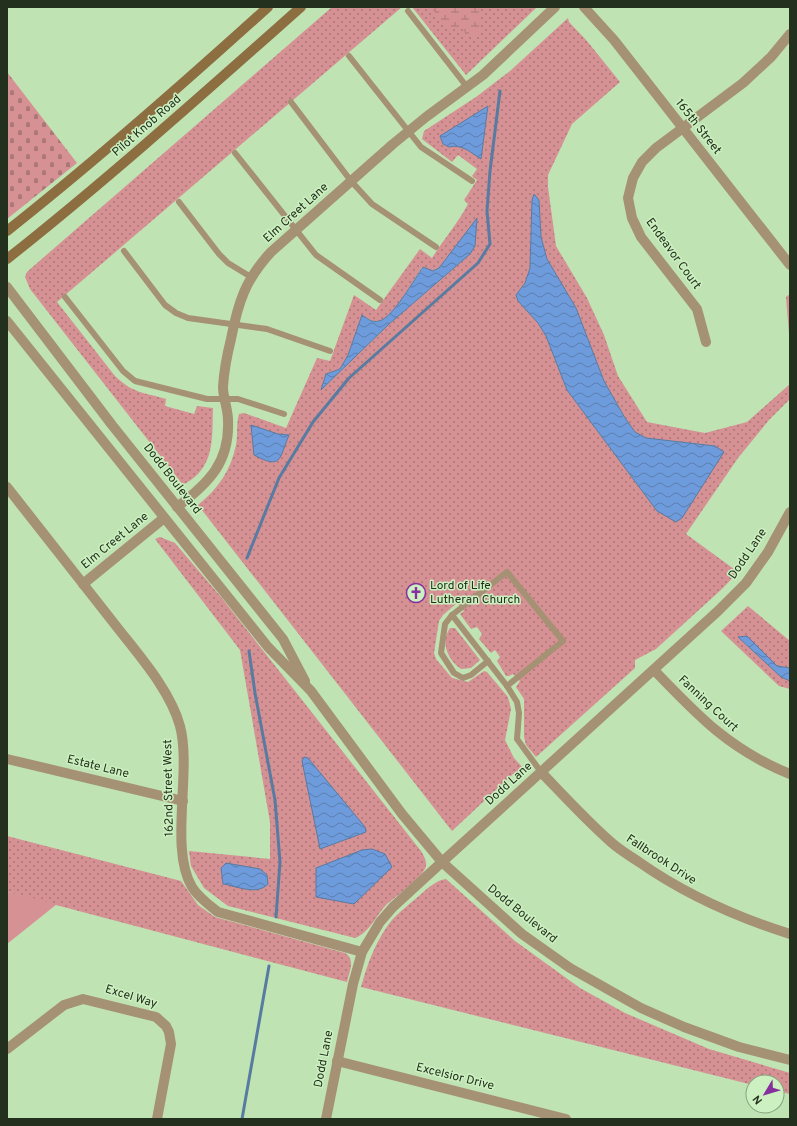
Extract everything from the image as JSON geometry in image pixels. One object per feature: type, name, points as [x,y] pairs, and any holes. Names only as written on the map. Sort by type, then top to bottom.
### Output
[{"type":"main road","name":"Pilot Knob Road","points":[[7,231],[130,130],[268,7]]},
{"type":"main road","name":"Pilot Knob Road","points":[[7,259],[84,198],[301,7]]},
{"type":"street","name":"Elm Creet Lane","points":[[177,507],[210,479],[221,463],[227,443],[228,427],[223,389],[224,370],[238,305],[252,277],[270,252],[408,131],[467,87],[530,32],[555,7]]},
{"type":"street","name":"165th Street","points":[[584,7],[614,40],[790,265]]},
{"type":"street","name":"Endeavor Court","points":[[706,342],[697,309],[642,237],[632,218],[628,198],[633,178],[642,162],[656,148],[743,83],[771,57],[790,34]]},
{"type":"street","name":"Dodd Boulevard","points":[[7,287],[177,507],[283,639],[311,691],[402,814],[442,862],[522,934],[570,968],[610,991],[641,1008],[691,1030],[739,1047],[790,1060]]},
{"type":"street","name":"Dodd Boulevard","points":[[7,321],[268,648],[311,691]]},
{"type":"street","name":"162nd Street West","points":[[7,487],[149,669],[170,703],[180,725],[183,748],[182,850],[186,873],[192,888],[204,901],[218,912],[362,952]]},
{"type":"street","name":"Dodd Lane","points":[[326,1119],[353,984],[362,952],[380,922],[393,907],[654,670],[746,583],[768,552],[790,512]]},
{"type":"street","name":"Elm Creet Lane","points":[[83,584],[164,518]]},
{"type":"street","name":"Fanning Court","points":[[654,670],[714,730],[752,756],[790,774]]},
{"type":"street","name":"Estate Lane","points":[[7,759],[183,801]]},
{"type":"street","name":"Fallbrook Drive","points":[[542,772],[574,807],[613,844],[660,877],[696,897],[748,920],[790,934]]},
{"type":"street","name":"Excel Way","points":[[7,1049],[64,1005],[77,999],[90,999],[156,1017],[166,1026],[169,1032],[171,1044],[157,1119]]},
{"type":"street","name":"Excelsior Drive","points":[[337,1061],[566,1119]]},
{"type":"lane","points":[[408,11],[467,87]]},
{"type":"lane","points":[[349,56],[421,147],[472,182]]},
{"type":"lane","points":[[291,102],[351,181],[372,204],[436,247]]},
{"type":"lane","points":[[235,153],[316,255],[380,300]]},
{"type":"lane","points":[[179,202],[228,263],[252,277]]},
{"type":"lane","points":[[124,251],[165,304],[176,313],[188,318],[267,329],[330,351]]},
{"type":"lane","points":[[65,298],[123,371],[135,381],[207,398],[238,399],[284,414]]},
{"type":"lane","points":[[488,662],[471,675],[463,678],[454,674],[445,662],[441,653],[445,624],[452,615],[507,572],[563,641],[507,686]]},
{"type":"lane","points":[[452,615],[507,686],[517,702],[519,713],[517,739],[542,772]]},
{"type":"green space","points":[[332,7],[402,7],[57,302],[115,376],[122,382],[139,392],[166,399],[165,406],[194,414],[197,406],[213,408],[212,442],[207,459],[198,474],[183,485],[30,289],[25,277],[27,272],[36,264]]},
{"type":"green space","points":[[412,7],[537,7],[466,75]]},
{"type":"green space","points":[[431,7],[481,7],[481,31],[475,36],[466,35],[463,29],[447,27]]},
{"type":"green space","points":[[568,18],[569,22],[587,41],[620,82],[572,124],[548,175],[548,187],[556,246],[587,298],[604,335],[618,376],[647,422],[705,433],[747,422],[790,384],[790,399],[769,420],[738,458],[686,534],[738,572],[723,588],[656,649],[635,660],[635,668],[536,757],[526,745],[524,737],[524,699],[516,687],[520,681],[513,674],[506,676],[497,661],[500,657],[495,650],[491,653],[479,639],[482,634],[477,627],[471,629],[460,614],[464,611],[457,603],[443,615],[439,621],[434,653],[436,659],[452,678],[468,682],[484,671],[487,672],[508,697],[511,709],[505,740],[514,758],[524,769],[513,774],[452,831],[198,505],[217,486],[231,463],[236,445],[239,414],[244,413],[286,428],[317,358],[330,361],[354,295],[376,310],[420,249],[432,258],[468,204],[464,200],[477,180],[472,176],[477,169],[458,155],[452,162],[422,139],[424,131],[476,97],[510,71]],"holes":[[[488,107],[481,158],[462,147],[449,147],[443,144]],[[534,195],[539,201],[541,237],[547,259],[576,308],[604,381],[625,418],[635,432],[646,438],[715,446],[657,511],[567,390],[546,336],[538,323],[518,301],[516,295],[525,283],[530,268],[532,200]],[[477,219],[470,254],[388,325],[322,389],[326,374],[340,369],[348,355],[362,315],[374,321],[384,319],[403,297],[422,267],[433,271],[439,268]]]},
{"type":"green space","points":[[7,72],[77,163],[7,219]]},
{"type":"green space","points":[[790,294],[790,346],[786,297]]},
{"type":"green space","points":[[160,537],[175,543],[221,597],[424,856],[426,866],[420,875],[386,905],[360,936],[355,938],[228,906],[204,888],[191,866],[189,851],[270,859],[270,822],[240,650],[155,539]]},
{"type":"green space","points":[[748,606],[790,641],[790,668],[777,666],[747,636],[739,638],[781,677],[790,681],[790,689],[779,686],[721,631]]},
{"type":"green space","points":[[450,628],[455,628],[480,660],[471,668],[461,669],[449,656],[446,639]]},
{"type":"green space","points":[[7,836],[181,881],[198,905],[215,917],[345,953],[350,959],[351,963],[347,982],[7,892]]},
{"type":"green space","points":[[446,879],[515,941],[580,988],[625,1013],[709,1049],[790,1073],[790,1094],[785,1093],[785,1074],[745,1074],[745,1083],[361,987],[373,952],[381,935],[392,920],[432,885]]},
{"type":"green space","points":[[7,892],[57,904],[7,944]]},
{"type":"water","points":[[488,106],[481,159],[462,148],[454,146],[449,147],[443,144],[440,136]]},
{"type":"water","points":[[534,194],[539,200],[541,237],[547,259],[576,308],[604,381],[625,418],[635,432],[646,438],[715,446],[724,452],[682,518],[676,522],[657,511],[567,390],[546,336],[538,323],[518,301],[516,295],[525,283],[530,268],[532,200]]},
{"type":"water","points":[[477,218],[475,246],[470,254],[388,325],[321,390],[326,374],[340,369],[348,355],[362,315],[374,321],[384,319],[397,306],[423,267],[433,271],[439,268]]},
{"type":"water","points":[[251,425],[278,434],[289,435],[278,460],[275,462],[270,462],[254,455]]},
{"type":"water","points":[[747,636],[777,666],[790,668],[790,681],[781,677],[738,637]]},
{"type":"water","points":[[304,757],[308,758],[365,827],[366,832],[320,849],[302,761]]},
{"type":"water","points":[[372,849],[385,854],[392,867],[354,904],[316,897],[316,868],[362,850]]},
{"type":"water","points":[[226,863],[260,869],[267,875],[268,884],[263,888],[252,890],[223,884],[221,868]]},
{"type":"waterway","points":[[247,558],[279,478],[313,422],[349,378],[478,263],[490,244],[487,211],[490,171],[500,91]]},
{"type":"waterway","points":[[249,651],[255,693],[275,800],[280,862],[276,917]]},
{"type":"waterway","points":[[242,1119],[269,966]]},
{"type":"place","name":"Lord of Life Lutheran Church","points":[[416,593]]}]
